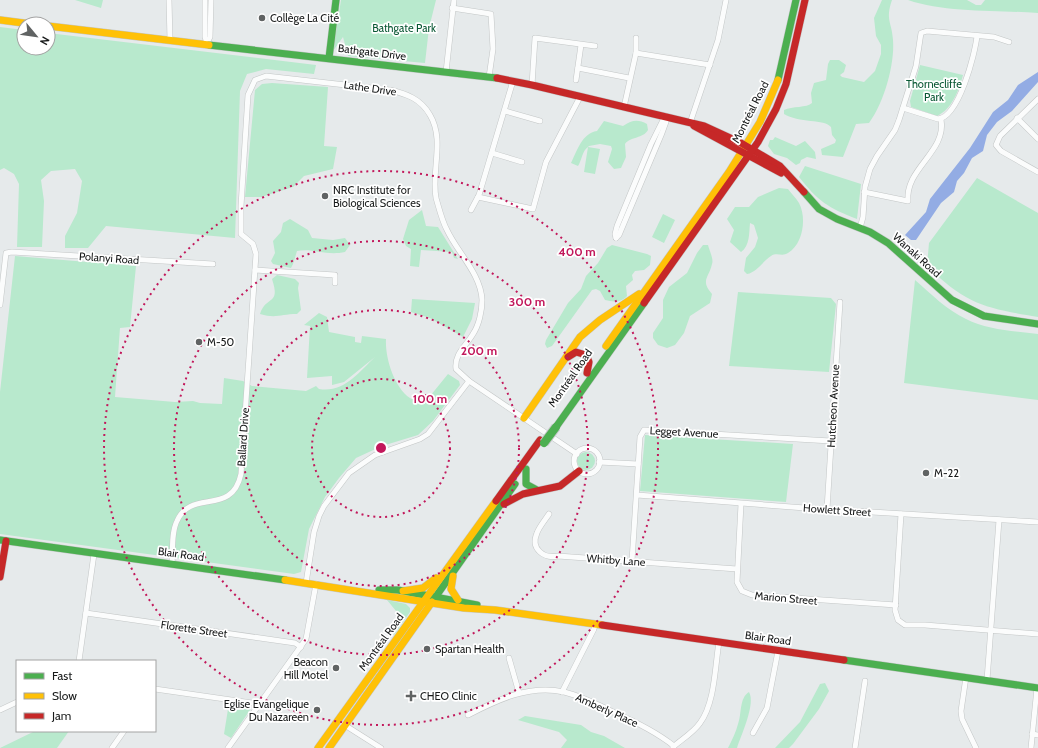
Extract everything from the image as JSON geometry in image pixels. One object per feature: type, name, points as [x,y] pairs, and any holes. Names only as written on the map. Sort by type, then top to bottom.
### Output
[{"type":"main road","points":[[329,58],[336,0]]},
{"type":"main road","name":"Montréal Road","points":[[318,748],[341,723],[455,571],[526,469],[587,373],[648,286],[748,150],[768,106],[779,77],[796,0]]},
{"type":"main road","name":"Montréal Road","points":[[553,425],[776,109],[788,79],[805,0]]},
{"type":"main road","points":[[0,20],[16,22]]},
{"type":"main road","name":"Bathgate Drive","points":[[56,27],[207,43],[513,81],[690,123],[748,150]]},
{"type":"main road","points":[[779,77],[788,79]]},
{"type":"main road","name":"Wanaki Road","points":[[748,150],[792,179],[819,209],[837,220],[860,228],[879,237],[893,247],[941,292],[962,305],[991,317],[1038,324]]},
{"type":"main road","points":[[524,418],[574,345],[587,330],[629,302],[648,286]]},
{"type":"main road","points":[[564,360],[574,352],[584,353],[589,362],[587,373]]},
{"type":"main road","name":"Montréal Road","points":[[328,748],[341,723],[426,598],[542,442]]},
{"type":"main road","points":[[526,469],[526,484],[537,490]]},
{"type":"main road","points":[[495,513],[516,496],[537,490],[548,491],[559,488],[568,482],[579,471]]},
{"type":"main road","points":[[0,577],[3,540]]},
{"type":"main road","name":"Blair Road","points":[[3,540],[94,554],[426,598]]},
{"type":"main road","points":[[403,591],[416,590],[426,586],[434,581],[451,563]]},
{"type":"main road","points":[[455,571],[451,589],[458,600]]},
{"type":"main road","name":"Blair Road","points":[[360,590],[403,591],[464,608],[495,610],[1038,688]]},
{"type":"main road","name":"Blair Road","points":[[434,600],[458,600],[495,610]]},
{"type":"street","points":[[169,0],[170,40]]},
{"type":"street","points":[[205,0],[205,37],[207,43]]},
{"type":"street","points":[[207,43],[210,37],[211,0]]},
{"type":"street","points":[[446,72],[454,0]]},
{"type":"street","points":[[690,123],[718,40],[726,0]]},
{"type":"street","points":[[452,8],[491,14],[493,49],[489,77]]},
{"type":"street","points":[[860,228],[864,217],[864,192],[872,163],[896,130],[916,66],[921,33],[927,31],[994,37],[1008,42]]},
{"type":"street","points":[[864,192],[908,202],[909,188],[915,174],[940,139],[942,131],[941,119],[957,100],[963,88],[974,55],[977,36]]},
{"type":"street","points":[[532,85],[535,38],[595,46]]},
{"type":"street","points":[[624,107],[629,78],[636,53],[636,38]]},
{"type":"street","points":[[576,80],[581,45]]},
{"type":"street","points":[[636,53],[710,65]]},
{"type":"street","points":[[578,68],[629,78]]},
{"type":"street","name":"Lathe Drive","points":[[255,270],[255,248],[241,234],[241,206],[248,95],[255,80],[271,75],[390,90],[405,94],[415,99],[423,106],[435,124],[437,135],[436,198],[446,230],[478,283],[482,298],[478,324],[460,353],[456,365],[458,371],[469,381]]},
{"type":"street","points":[[470,210],[478,197],[513,81]]},
{"type":"street","points":[[478,197],[533,208],[546,162],[573,113],[580,97]]},
{"type":"street","points":[[1038,99],[1017,118],[997,140],[997,148],[1038,172]]},
{"type":"street","points":[[903,108],[941,119]]},
{"type":"street","points":[[505,111],[540,121]]},
{"type":"street","points":[[665,116],[666,122],[662,133],[636,197],[619,235],[616,238],[615,234],[617,226],[646,156],[665,116]]},
{"type":"street","points":[[1017,118],[1038,139]]},
{"type":"street","points":[[492,153],[522,162]]},
{"type":"street","name":"Polanyi Road","points":[[0,305],[6,254],[12,252],[213,264]]},
{"type":"street","points":[[255,270],[335,275],[335,283]]},
{"type":"street","name":"Ballard Drive","points":[[172,564],[174,529],[180,514],[188,507],[197,503],[220,501],[229,496],[239,484],[242,461],[255,270]]},
{"type":"street","name":"Hutcheon Avenue","points":[[827,510],[840,302]]},
{"type":"street","points":[[306,583],[314,532],[319,516],[324,506],[349,473],[375,455],[420,439],[428,434],[469,381],[577,454]]},
{"type":"street","name":"Legget Avenue","points":[[632,561],[640,437],[644,430],[831,441]]},
{"type":"street","points":[[582,450],[591,450],[597,454],[599,462],[597,468],[593,472],[586,474],[579,471],[574,464],[577,454],[582,450]]},
{"type":"street","points":[[599,462],[638,464]]},
{"type":"street","name":"Howlett Street","points":[[637,495],[827,510],[1038,522]]},
{"type":"street","name":"Marion Street","points":[[741,504],[737,582],[742,591],[752,595],[896,605]]},
{"type":"street","name":"Whitby Lane","points":[[549,514],[536,534],[535,544],[540,553],[550,558],[558,556],[737,569]]},
{"type":"street","points":[[901,514],[896,605],[898,620],[905,625],[925,625],[991,632],[1038,634]]},
{"type":"street","points":[[987,680],[999,520]]},
{"type":"street","points":[[79,660],[94,554]]},
{"type":"street","points":[[228,748],[301,647],[308,635],[316,584]]},
{"type":"street","name":"Florette Street","points":[[86,613],[295,643],[301,647]]},
{"type":"street","points":[[562,692],[595,625]]},
{"type":"street","points":[[673,747],[699,724],[706,714],[720,642]]},
{"type":"street","points":[[753,733],[767,708],[778,651]]},
{"type":"street","points":[[509,658],[519,694]]},
{"type":"street","points":[[966,677],[961,711],[962,719],[976,748]]},
{"type":"street","points":[[855,748],[865,680]]},
{"type":"street","points":[[1031,748],[1038,688]]},
{"type":"street","points":[[156,689],[259,704]]},
{"type":"street","name":"Amberly Place","points":[[468,715],[497,700],[519,694],[538,690],[562,692],[580,697],[639,723],[673,747]]},
{"type":"street","points":[[0,710],[16,702]]},
{"type":"street","points":[[341,723],[381,748]]},
{"type":"street","points":[[112,748],[123,732]]},
{"type":"street","points":[[1032,734],[1038,735]]},
{"type":"green space","points":[[75,0],[103,0],[101,8]]},
{"type":"green space","name":"Bathgate Park","points":[[341,0],[436,0],[429,28],[425,63],[348,56],[343,37],[333,51]]},
{"type":"green space","points":[[882,0],[892,0],[889,17],[893,40],[890,72],[884,94],[869,123],[856,124],[843,157],[822,155],[821,149],[835,143],[836,140],[832,135],[831,127],[823,123],[790,117],[784,114],[784,110],[807,106],[812,103],[811,93],[814,83],[826,80],[830,60],[839,60],[846,65],[844,72],[840,75],[842,77],[864,82],[875,71],[881,54],[881,45],[876,36],[874,18]]},
{"type":"green space","points":[[908,0],[967,0],[976,5],[981,5],[985,0],[1038,0],[1038,13],[955,9],[938,7]]},
{"type":"green space","points":[[0,27],[16,29],[16,56],[56,56],[56,34],[316,65],[314,74],[266,69],[247,74],[240,91],[235,238],[106,226],[88,248],[65,248],[65,236],[77,213],[82,181],[75,169],[51,171],[41,180],[44,201],[42,247],[17,247],[19,184],[14,174],[4,168],[0,170]]},
{"type":"green space","name":"Thornecliffe Park","points":[[920,65],[963,75],[957,93],[951,104],[937,116],[911,107],[910,101]]},
{"type":"green space","points":[[272,83],[328,87],[324,146],[337,147],[333,169],[304,176],[293,187],[261,197],[245,197],[255,90],[262,84]]},
{"type":"green space","points":[[604,121],[623,126],[629,122],[635,121],[641,121],[647,124],[648,130],[646,133],[628,141],[625,144],[626,157],[621,168],[614,169],[608,162],[612,149],[611,146],[600,144],[589,146],[584,151],[578,166],[571,163],[578,148],[587,135],[597,131]]},
{"type":"green space","points":[[775,137],[796,146],[805,141],[815,152],[816,159],[807,157],[796,165],[787,158],[774,154],[768,146],[770,140],[773,140]]},
{"type":"green space","points":[[588,147],[600,149],[595,174],[584,172]]},
{"type":"green space","points":[[805,166],[861,184],[857,219],[824,203],[812,192],[799,177]]},
{"type":"green space","points":[[977,178],[1038,213],[1038,317],[1004,311],[978,303],[954,289],[927,266],[929,243]]},
{"type":"green space","points":[[779,188],[788,189],[799,203],[803,216],[800,237],[797,244],[788,253],[784,255],[775,254],[771,256],[757,269],[747,274],[744,271],[746,258],[755,247],[758,238],[754,225],[750,223],[748,243],[741,252],[730,242],[734,230],[727,219],[735,207],[749,207],[758,197]]},
{"type":"green space","points":[[422,210],[426,226],[438,227],[458,259],[454,258],[452,252],[421,250],[419,267],[410,266],[411,249],[406,246],[403,239],[409,220]]},
{"type":"green space","points":[[663,214],[675,220],[664,243],[652,237]]},
{"type":"green space","points":[[290,219],[308,230],[312,238],[333,240],[345,238],[350,245],[345,252],[338,253],[326,253],[309,250],[297,251],[291,268],[273,264],[271,261],[275,253],[273,241],[281,232],[283,223]]},
{"type":"green space","points":[[612,245],[651,256],[650,265],[644,270],[635,271],[632,275],[633,280],[626,286],[627,296],[620,301],[605,300],[600,291],[596,289],[592,290],[552,346],[547,348],[545,344],[546,340],[568,303],[581,289],[586,276],[598,263],[607,248]]},
{"type":"green space","points":[[703,245],[708,245],[712,260],[711,269],[706,279],[708,289],[712,294],[710,303],[690,316],[684,333],[675,345],[667,348],[658,345],[653,338],[653,333],[663,318],[663,300],[669,287],[687,273],[697,253]]},
{"type":"green space","points":[[15,256],[136,266],[130,327],[120,328],[115,397],[222,404],[224,378],[243,381],[252,386],[306,391],[316,386],[319,389],[336,388],[350,380],[375,357],[344,382],[332,385],[332,376],[307,378],[310,326],[304,325],[319,313],[327,317],[329,332],[355,337],[355,342],[361,343],[362,336],[386,339],[387,355],[395,380],[404,393],[412,399],[426,401],[448,374],[459,381],[460,385],[433,421],[418,435],[382,446],[356,458],[325,497],[309,529],[301,572],[294,574],[0,534],[0,392]]},
{"type":"green space","points":[[277,275],[295,279],[299,283],[298,288],[301,310],[297,314],[275,316],[260,314],[266,304],[274,297],[275,293],[272,279]]},
{"type":"green space","points":[[915,280],[946,306],[974,323],[1001,330],[1038,334],[1038,400],[904,383]]},
{"type":"green space","points":[[738,292],[831,298],[836,304],[829,372],[729,366]]},
{"type":"green space","points":[[412,299],[475,303],[472,319],[463,337],[430,318],[411,312]]},
{"type":"green space","points":[[645,435],[793,444],[786,502],[640,491]]},
{"type":"green space","points":[[586,452],[592,455],[595,461],[592,467],[586,470],[580,467],[577,461],[580,455]]},
{"type":"green space","points":[[387,600],[406,604],[410,608],[410,612],[394,635],[389,630],[391,631],[401,617]]},
{"type":"green space","points":[[825,683],[829,691],[819,709],[793,744],[789,748],[775,748],[800,722],[820,684]]},
{"type":"green space","points":[[749,692],[751,704],[737,748],[728,748],[737,727],[742,702]]},
{"type":"green space","points":[[229,703],[247,705],[250,710],[231,738],[224,734]]},
{"type":"green space","points":[[525,716],[581,725],[591,732],[604,736],[625,748],[561,748],[567,740],[559,732],[518,720]]},
{"type":"green space","points":[[33,732],[68,732],[57,748],[0,748]]},
{"type":"water","points":[[1038,72],[1038,82],[1012,111],[997,122],[987,135],[983,151],[972,158],[964,173],[957,181],[954,192],[941,203],[916,240],[911,240],[905,235],[926,212],[930,199],[970,148],[993,112],[1008,100],[1018,85]]},
{"type":"traffic: fast","points":[[329,58],[336,0]]},
{"type":"traffic: fast","points":[[778,80],[796,0]]},
{"type":"traffic: fast","points":[[209,45],[497,78]]},
{"type":"traffic: fast","points":[[804,192],[819,209],[837,219],[870,232],[888,243],[952,300],[984,316],[1038,324]]},
{"type":"traffic: fast","points":[[556,427],[644,303]]},
{"type":"traffic: fast","points":[[544,443],[556,427]]},
{"type":"traffic: fast","points":[[526,469],[526,484],[537,490]]},
{"type":"traffic: fast","points":[[432,602],[515,484]]},
{"type":"traffic: fast","points":[[0,540],[285,580]]},
{"type":"traffic: fast","points":[[379,590],[398,590],[477,605]]},
{"type":"traffic: fast","points":[[844,660],[1038,688]]},
{"type":"traffic: slow","points":[[0,20],[16,22]]},
{"type":"traffic: slow","points":[[56,27],[209,45]]},
{"type":"traffic: slow","points":[[606,346],[729,172],[760,122],[778,80]]},
{"type":"traffic: slow","points":[[524,418],[580,337],[600,320],[639,294]]},
{"type":"traffic: slow","points":[[318,748],[496,501]]},
{"type":"traffic: slow","points":[[453,576],[451,589],[458,600]]},
{"type":"traffic: slow","points":[[403,591],[423,588],[436,578]]},
{"type":"traffic: slow","points":[[285,580],[464,608],[495,610],[602,625]]},
{"type":"traffic: slow","points":[[329,748],[432,602]]},
{"type":"traffic: jam","points":[[644,303],[758,142],[776,109],[786,84],[805,0]]},
{"type":"traffic: jam","points":[[497,78],[704,126],[741,143],[780,166],[804,192]]},
{"type":"traffic: jam","points":[[694,126],[781,173]]},
{"type":"traffic: jam","points":[[568,357],[576,352],[586,355],[589,362],[587,373]]},
{"type":"traffic: jam","points":[[496,501],[540,440]]},
{"type":"traffic: jam","points":[[504,504],[523,494],[560,486],[579,471]]},
{"type":"traffic: jam","points":[[0,577],[6,541]]},
{"type":"traffic: jam","points":[[602,625],[844,660]]},
{"type":"place","name":"Collège La Cité","points":[[262,18]]},
{"type":"place","name":"NRC Institute for Biological Sciences","points":[[325,196]]},
{"type":"place","name":"M-50","points":[[199,342]]},
{"type":"place","name":"M-22","points":[[926,473]]},
{"type":"place","name":"Spartan Health","points":[[427,649]]},
{"type":"place","name":"Beacon Hill Motel","points":[[336,668]]},
{"type":"place","name":"CHEO Clinic","points":[[411,696]]},
{"type":"place","name":"Eglise Evangelique Du Nazareen","points":[[317,710]]}]
